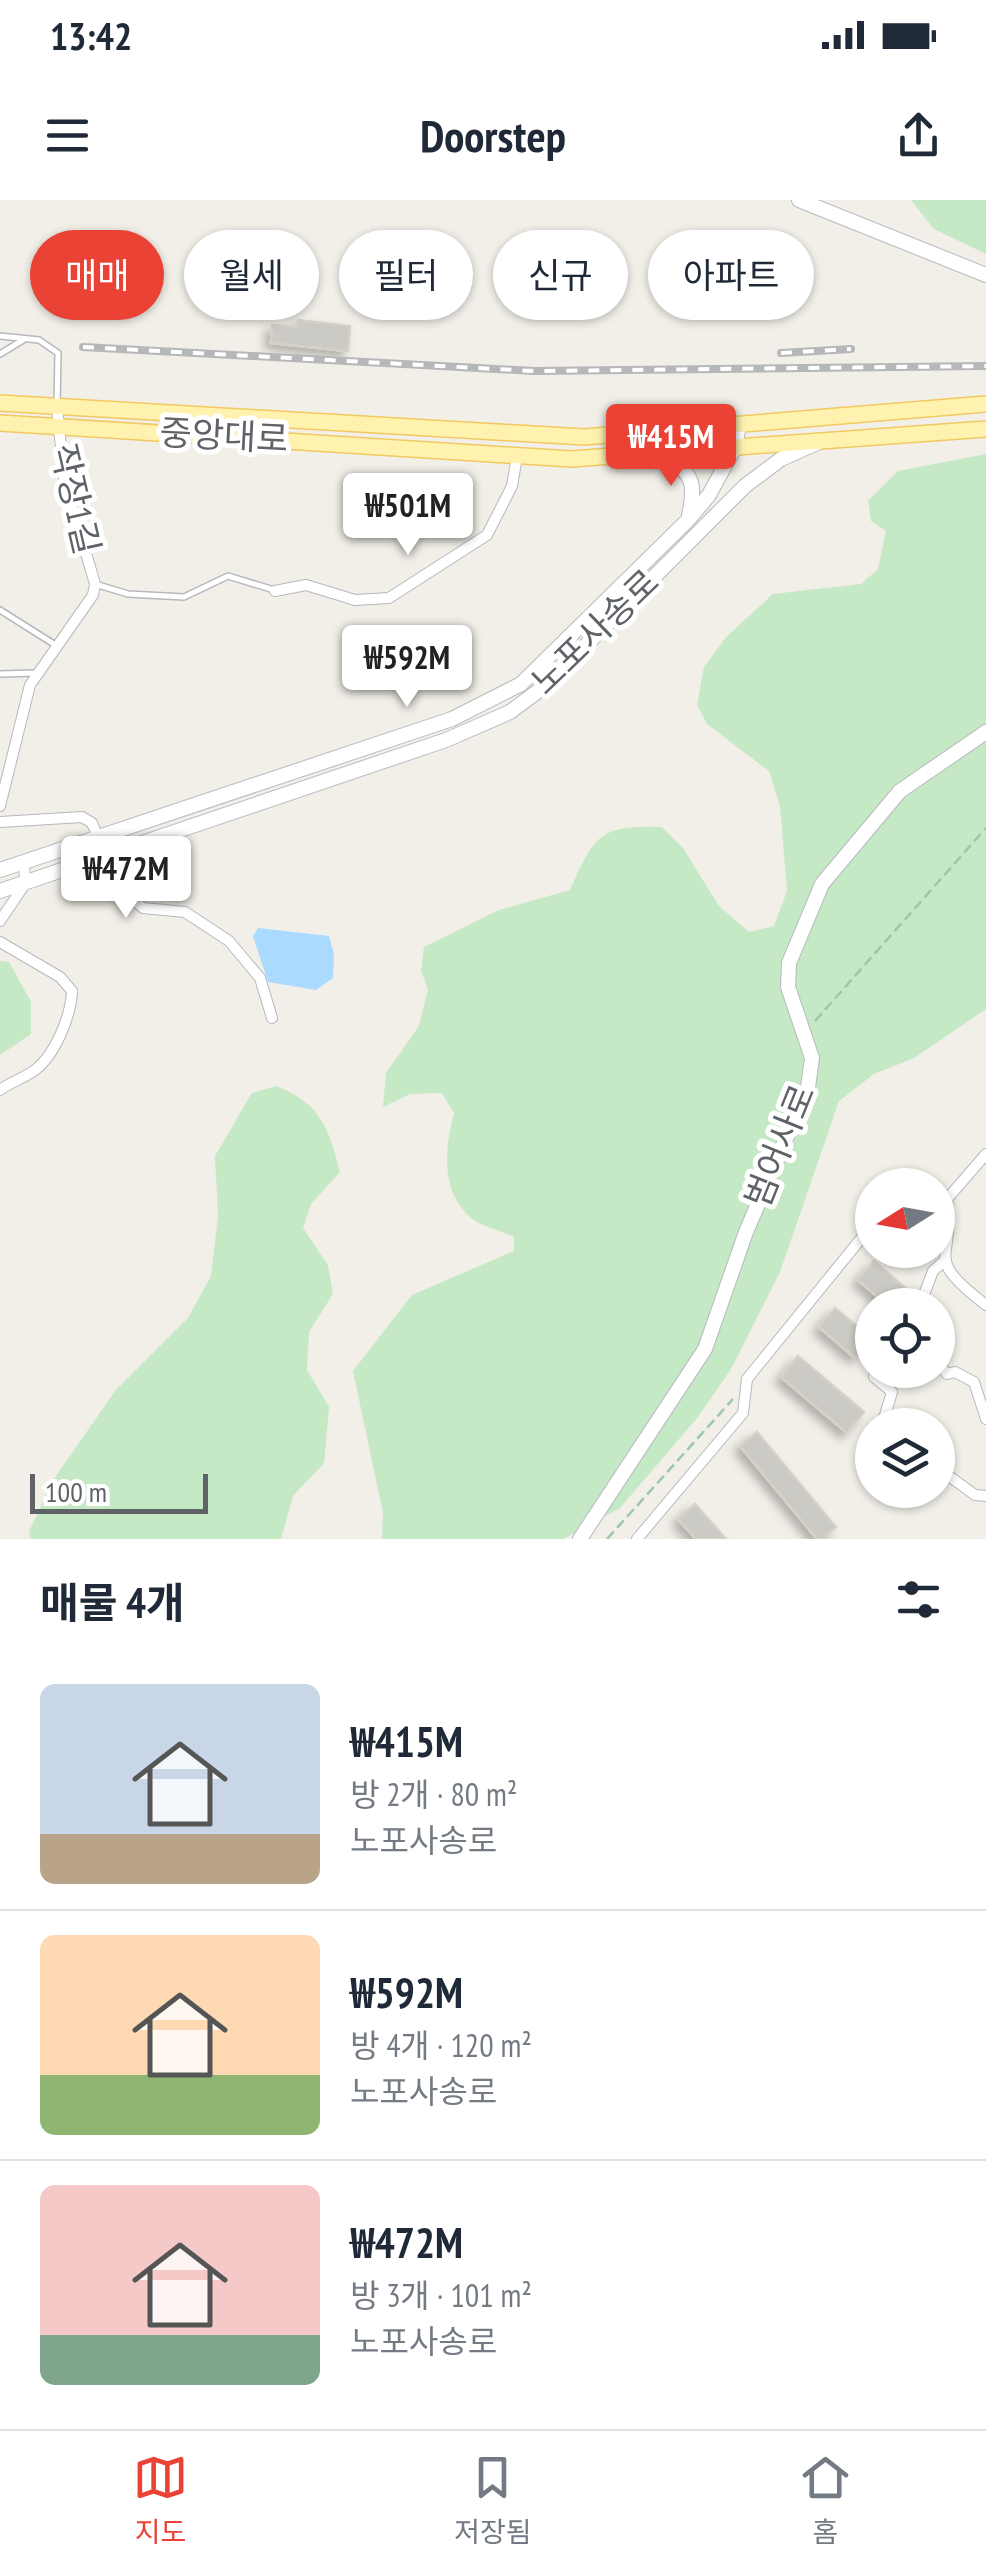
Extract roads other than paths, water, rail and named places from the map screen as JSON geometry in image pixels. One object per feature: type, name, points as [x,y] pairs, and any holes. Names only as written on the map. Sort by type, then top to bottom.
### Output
[{"type":"main road","points":[[799,200],[986,275]]},
{"type":"main road","name":"중앙대로","points":[[0,403],[584,437],[986,404]]},
{"type":"main road","name":"중앙대로","points":[[0,422],[518,457],[602,459],[986,429]]},
{"type":"main road","name":"노포사송로","points":[[0,870],[480,707],[522,684],[709,495],[736,447],[738,425]]},
{"type":"main road","name":"노포사송로","points":[[0,891],[446,740],[510,712],[544,686],[762,470],[820,442]]},
{"type":"main road","points":[[659,454],[691,479],[695,489],[688,520]]},
{"type":"main road","name":"범어사로","points":[[580,1539],[705,1349],[746,1232],[808,1087],[812,1058],[788,986],[789,962],[822,884],[900,791],[986,732]]},
{"type":"street","name":"작장1길","points":[[0,806],[30,685],[93,595],[96,584],[64,478],[57,408]]},
{"type":"street","points":[[275,591],[306,585],[355,600],[389,598],[487,535],[512,486],[518,457]]},
{"type":"street","points":[[0,822],[82,817],[92,823],[114,879],[130,899],[144,908],[185,912],[240,951],[260,978],[272,1018]]},
{"type":"street","points":[[0,922],[25,884],[24,862]]},
{"type":"street","points":[[0,942],[60,977],[72,991],[71,1008],[38,1068],[0,1090]]},
{"type":"street","points":[[955,1187],[986,1154]]},
{"type":"street","points":[[637,1539],[742,1414],[747,1379],[855,1247]]},
{"type":"street","points":[[947,1268],[951,1276],[986,1305]]},
{"type":"street","points":[[955,1372],[974,1382],[986,1419]]},
{"type":"street","points":[[955,1480],[975,1495],[986,1496]]},
{"type":"lane","points":[[0,336],[39,340],[58,353],[57,408]]},
{"type":"lane","points":[[0,354],[22,340],[39,340]]},
{"type":"lane","points":[[96,584],[128,594],[184,597],[228,576],[275,591]]},
{"type":"lane","points":[[0,610],[57,646]]},
{"type":"lane","points":[[0,674],[38,673]]},
{"type":"water","points":[[258,928],[329,936],[334,954],[333,978],[316,990],[268,982],[253,936]]},
{"type":"railway","points":[[83,347],[534,371],[986,366]]},
{"type":"railway","points":[[781,353],[851,349]]}]
